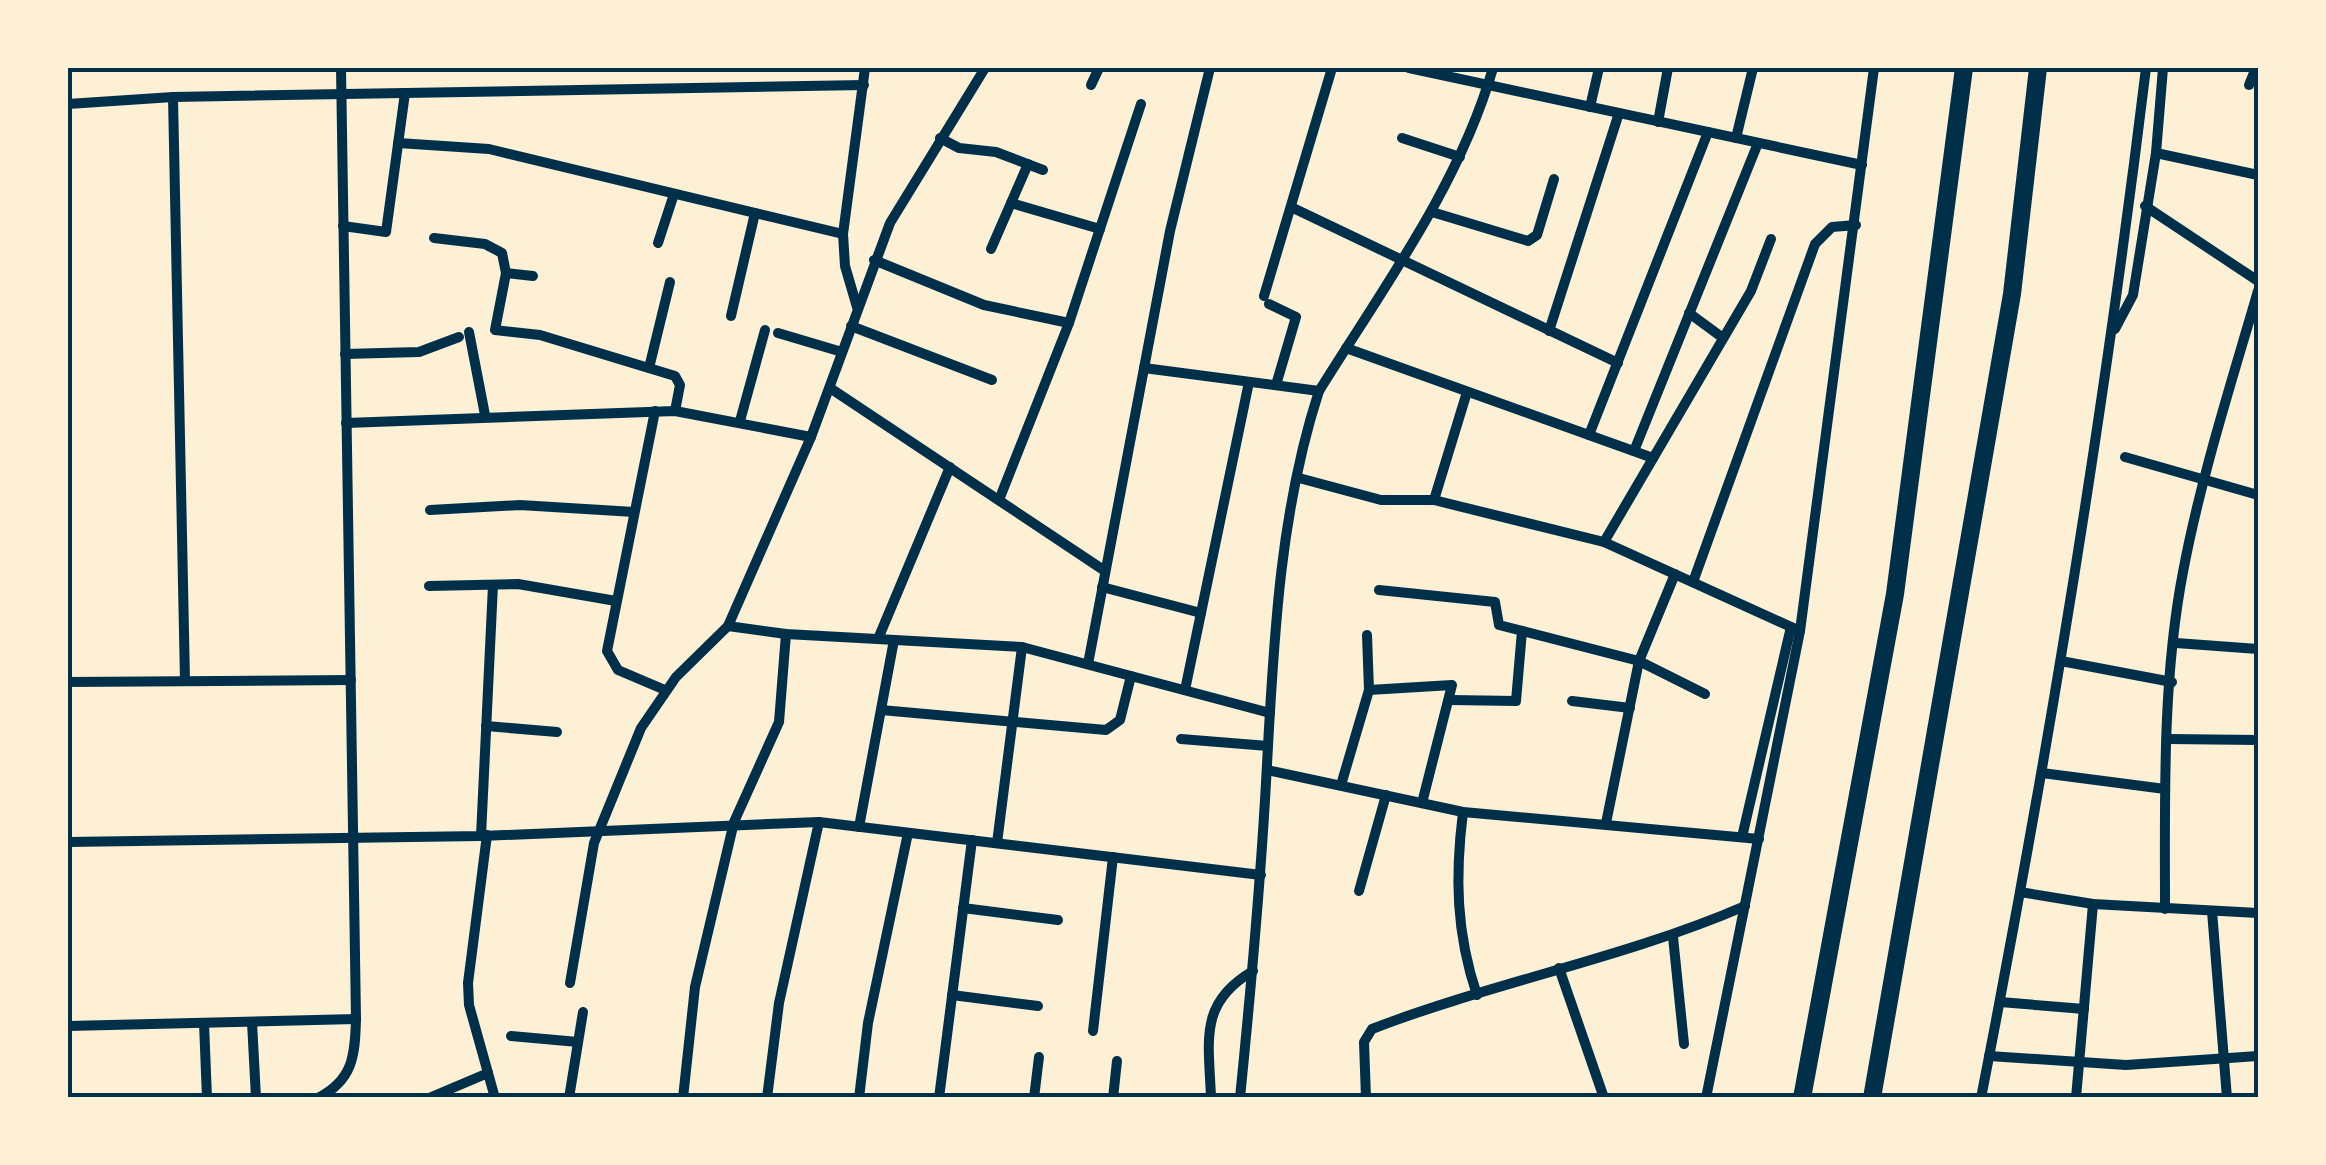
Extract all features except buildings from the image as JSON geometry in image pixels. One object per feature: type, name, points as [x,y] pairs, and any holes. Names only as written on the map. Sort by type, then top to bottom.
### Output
[{"type":"highway","points":[[1802,1098],[1895,594],[1964,68]]},
{"type":"highway","points":[[1872,1098],[2012,294],[2038,68]]},
{"type":"street","points":[[318,1098],[338,1087],[350,1070],[356,1019],[341,68]]},
{"type":"street","points":[[857,308],[845,266],[843,234],[865,68]]},
{"type":"street","points":[[570,983],[590,858],[641,728],[666,690],[728,626],[811,437],[890,223],[985,68]]},
{"type":"street","points":[[1091,84],[1099,68]]},
{"type":"street","points":[[1088,664],[1170,231],[1210,68]]},
{"type":"street","points":[[1276,385],[1296,318],[1267,300],[1332,68]]},
{"type":"street","points":[[1409,68],[1862,166]]},
{"type":"street","points":[[1240,1098],[1253,971],[1279,580],[1319,392],[1432,212],[1460,157],[1493,68]]},
{"type":"street","points":[[1590,107],[1598,68]]},
{"type":"street","points":[[1658,122],[1668,68]]},
{"type":"street","points":[[1736,138],[1753,68]]},
{"type":"street","points":[[1706,1098],[1759,839],[1795,629],[1856,225],[1874,68]]},
{"type":"street","points":[[1982,1098],[2042,773],[2114,329],[2146,68]]},
{"type":"street","points":[[2114,329],[2130,305],[2156,153],[2163,68]]},
{"type":"street","points":[[2249,85],[2256,68]]},
{"type":"street","points":[[68,104],[173,97],[864,85]]},
{"type":"street","points":[[343,226],[386,232],[404,93]]},
{"type":"street","points":[[173,97],[185,681]]},
{"type":"street","points":[[999,500],[1069,323],[1141,104]]},
{"type":"street","points":[[1549,331],[1619,114]]},
{"type":"street","points":[[1589,435],[1708,132]]},
{"type":"street","points":[[940,138],[959,148],[996,152],[1043,170]]},
{"type":"street","points":[[1402,138],[1460,157]]},
{"type":"street","points":[[398,143],[489,149],[843,234]]},
{"type":"street","points":[[1634,451],[1758,143]]},
{"type":"street","points":[[2156,153],[2258,175]]},
{"type":"street","points":[[991,249],[1028,164]]},
{"type":"street","points":[[1432,212],[1528,241],[1537,235],[1554,180]]},
{"type":"street","points":[[658,243],[674,194]]},
{"type":"street","points":[[1012,202],[1100,229]]},
{"type":"street","points":[[2145,206],[2258,280]]},
{"type":"street","points":[[1291,207],[1618,362]]},
{"type":"street","points":[[731,316],[755,213]]},
{"type":"street","points":[[1693,582],[1815,244],[1832,227],[1856,225]]},
{"type":"street","points":[[434,238],[494,246],[502,253],[506,272],[495,330],[540,335],[678,380],[674,411]]},
{"type":"street","points":[[1604,542],[1751,290],[1771,238]]},
{"type":"street","points":[[874,260],[984,305],[1069,323]]},
{"type":"street","points":[[506,272],[533,276]]},
{"type":"street","points":[[649,368],[670,282]]},
{"type":"street","points":[[2165,909],[2165,789],[2182,576],[2203,480],[2258,290]]},
{"type":"street","points":[[1689,313],[1723,338]]},
{"type":"street","points":[[851,326],[992,380]]},
{"type":"street","points":[[740,421],[765,330]]},
{"type":"street","points":[[778,333],[842,352]]},
{"type":"street","points":[[345,354],[419,352],[464,335],[484,414]]},
{"type":"street","points":[[1346,348],[1653,458]]},
{"type":"street","points":[[1144,368],[1319,392]]},
{"type":"street","points":[[1185,690],[1249,382]]},
{"type":"street","points":[[830,388],[1105,571]]},
{"type":"street","points":[[1434,500],[1467,392]]},
{"type":"street","points":[[655,411],[607,650],[610,661],[628,676],[666,690]]},
{"type":"street","points":[[346,422],[484,414],[674,411],[811,437]]},
{"type":"street","points":[[2126,457],[2258,496]]},
{"type":"street","points":[[878,639],[950,467]]},
{"type":"street","points":[[1299,478],[1381,500],[1434,500],[1604,542],[1795,629]]},
{"type":"street","points":[[430,510],[520,506],[634,512]]},
{"type":"street","points":[[1606,823],[1640,661],[1675,574]]},
{"type":"street","points":[[493,584],[484,836],[468,983],[495,1098]]},
{"type":"street","points":[[428,586],[518,584],[616,601]]},
{"type":"street","points":[[1102,587],[1201,613]]},
{"type":"street","points":[[1379,590],[1495,602],[1497,624],[1640,661],[1706,694]]},
{"type":"street","points":[[728,626],[786,634],[1022,646],[1270,713]]},
{"type":"street","points":[[1742,837],[1795,629]]},
{"type":"street","points":[[1452,700],[1516,701],[1522,631]]},
{"type":"street","points":[[682,1098],[695,987],[734,822],[778,722],[786,634]]},
{"type":"street","points":[[1341,785],[1370,690],[1367,635]]},
{"type":"street","points":[[860,827],[894,640]]},
{"type":"street","points":[[2176,643],[2258,648]]},
{"type":"street","points":[[997,843],[1022,646]]},
{"type":"street","points":[[2060,661],[2172,682]]},
{"type":"street","points":[[881,710],[1106,730],[1120,720],[1131,676]]},
{"type":"street","points":[[68,682],[351,680]]},
{"type":"street","points":[[1370,690],[1448,683],[1453,689],[1422,803]]},
{"type":"street","points":[[1572,701],[1630,708]]},
{"type":"street","points":[[486,726],[557,732]]},
{"type":"street","points":[[1181,738],[1268,746]]},
{"type":"street","points":[[2168,739],[2258,740]]},
{"type":"street","points":[[1266,770],[1463,812],[1759,839]]},
{"type":"street","points":[[2042,773],[2165,789]]},
{"type":"street","points":[[1359,890],[1386,795]]},
{"type":"street","points":[[1463,812],[1457,898],[1466,961],[1477,995]]},
{"type":"street","points":[[68,842],[484,836],[734,822],[819,822],[1260,875]]},
{"type":"street","points":[[767,1098],[778,1004],[819,822]]},
{"type":"street","points":[[859,1098],[868,1023],[908,832]]},
{"type":"street","points":[[939,1098],[972,840]]},
{"type":"street","points":[[1093,1031],[1113,857]]},
{"type":"street","points":[[2020,892],[2093,904],[2258,912]]},
{"type":"street","points":[[2076,1098],[2093,904]]},
{"type":"street","points":[[1365,1097],[1364,1042],[1372,1029],[1560,968],[1674,937],[1745,906]]},
{"type":"street","points":[[963,908],[1058,920]]},
{"type":"street","points":[[2212,911],[2227,1098]]},
{"type":"street","points":[[1674,937],[1684,1044]]},
{"type":"street","points":[[1560,968],[1604,1098]]},
{"type":"street","points":[[1211,1098],[1209,1034],[1214,1007],[1229,985],[1253,971]]},
{"type":"street","points":[[952,996],[1038,1006]]},
{"type":"street","points":[[2000,1002],[2084,1009]]},
{"type":"street","points":[[569,1098],[583,1012]]},
{"type":"street","points":[[68,1026],[356,1019]]},
{"type":"street","points":[[204,1022],[207,1098]]},
{"type":"street","points":[[252,1022],[256,1098]]},
{"type":"street","points":[[511,1036],[578,1042]]},
{"type":"street","points":[[1990,1056],[2154,1065],[2258,1056]]},
{"type":"street","points":[[1034,1098],[1039,1058]]},
{"type":"street","points":[[1113,1098],[1117,1062]]},
{"type":"street","points":[[429,1098],[488,1073]]}]
